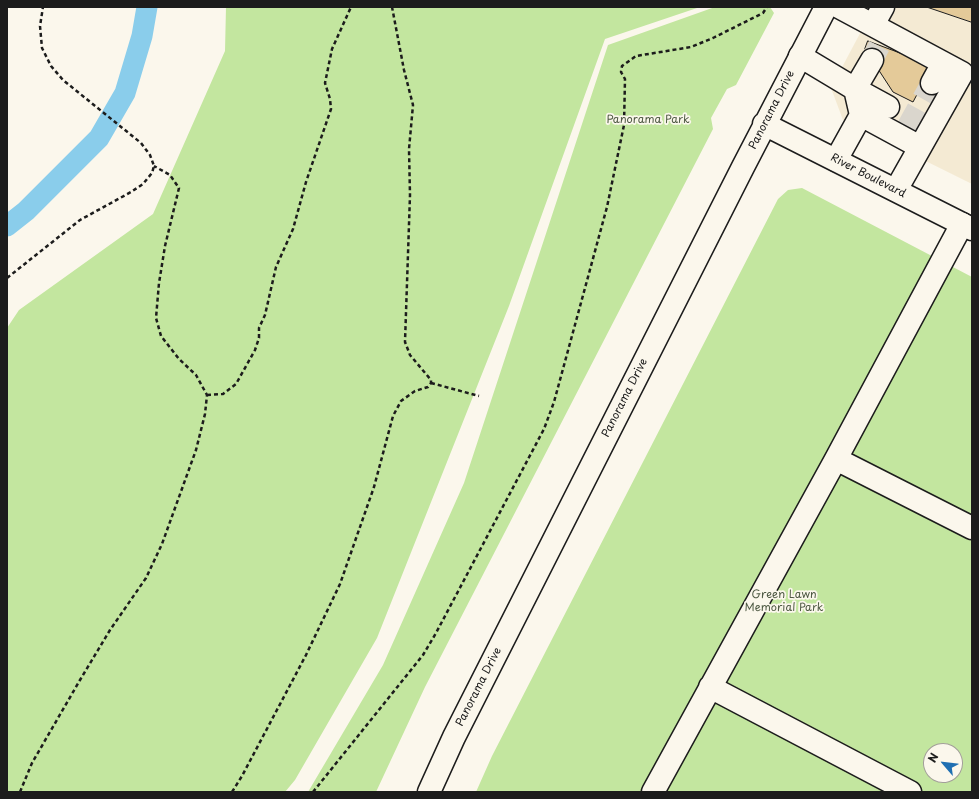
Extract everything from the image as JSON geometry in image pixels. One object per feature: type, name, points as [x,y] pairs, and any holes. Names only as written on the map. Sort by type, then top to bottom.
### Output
[{"type":"main road","name":"Panorama Drive","points":[[429,792],[457,730],[764,124],[826,7]]},
{"type":"main road","points":[[839,7],[879,34],[962,73],[909,138],[896,190]]},
{"type":"main road","points":[[836,160],[861,115],[855,89],[879,34]]},
{"type":"main road","points":[[800,56],[855,89],[888,106]]},
{"type":"main road","points":[[932,83],[943,63]]},
{"type":"main road","points":[[861,115],[909,138]]},
{"type":"main road","name":"River Boulevard","points":[[764,124],[967,226]]},
{"type":"main road","points":[[653,792],[967,226]]},
{"type":"main road","points":[[836,460],[972,528]]},
{"type":"main road","points":[[710,687],[910,792]]},
{"type":"path","points":[[7,278],[80,220],[143,184],[152,173],[154,166],[150,155],[141,143],[63,80],[51,66],[42,48],[40,26],[43,7]]},
{"type":"path","points":[[207,395],[223,394],[236,384],[255,350],[259,338],[259,328],[265,315],[276,267],[293,229],[306,182],[331,109],[330,99],[325,83],[332,49],[351,7]]},
{"type":"path","points":[[392,7],[404,70],[413,105],[409,149],[410,195],[405,342],[410,355],[432,383],[479,396]]},
{"type":"path","points":[[313,792],[423,656],[544,429],[554,402],[607,208],[624,125],[625,79],[621,72],[622,66],[636,56],[691,47],[713,38],[763,12],[767,7]]},
{"type":"path","points":[[20,792],[32,763],[69,699],[110,630],[146,578],[162,544],[196,450],[205,414],[207,395],[196,375],[180,359],[161,336],[156,318],[160,276],[179,188],[170,175],[154,166]]},
{"type":"path","points":[[232,792],[306,655],[340,584],[374,487],[393,416],[401,401],[415,391],[428,387],[432,383]]},
{"type":"shaded area","points":[[874,7],[972,7],[972,184],[843,120],[831,88]]},
{"type":"green space","points":[[226,7],[700,7],[605,39],[509,306],[377,638],[295,780],[285,792],[7,792],[7,328],[19,310],[153,214],[225,51]]},
{"type":"green space","name":"Panorama Park","points":[[715,7],[770,7],[774,13],[736,85],[727,89],[711,118],[713,129],[425,687],[376,792],[308,792],[383,665],[464,483],[608,45]]},
{"type":"green space","name":"Green Lawn Memorial Park","points":[[802,188],[972,277],[972,792],[476,792],[492,756],[778,199],[788,190]]},
{"type":"building","points":[[927,7],[972,7],[972,22]]},
{"type":"building","points":[[868,41],[908,56],[931,68],[913,102],[893,92],[865,49]]},
{"type":"waterway","points":[[7,226],[26,211],[99,138],[125,93],[142,36],[147,7]]},
{"type":"tunnel","points":[[872,60],[879,46]]},
{"type":"tunnel","points":[[907,128],[932,83]]}]
